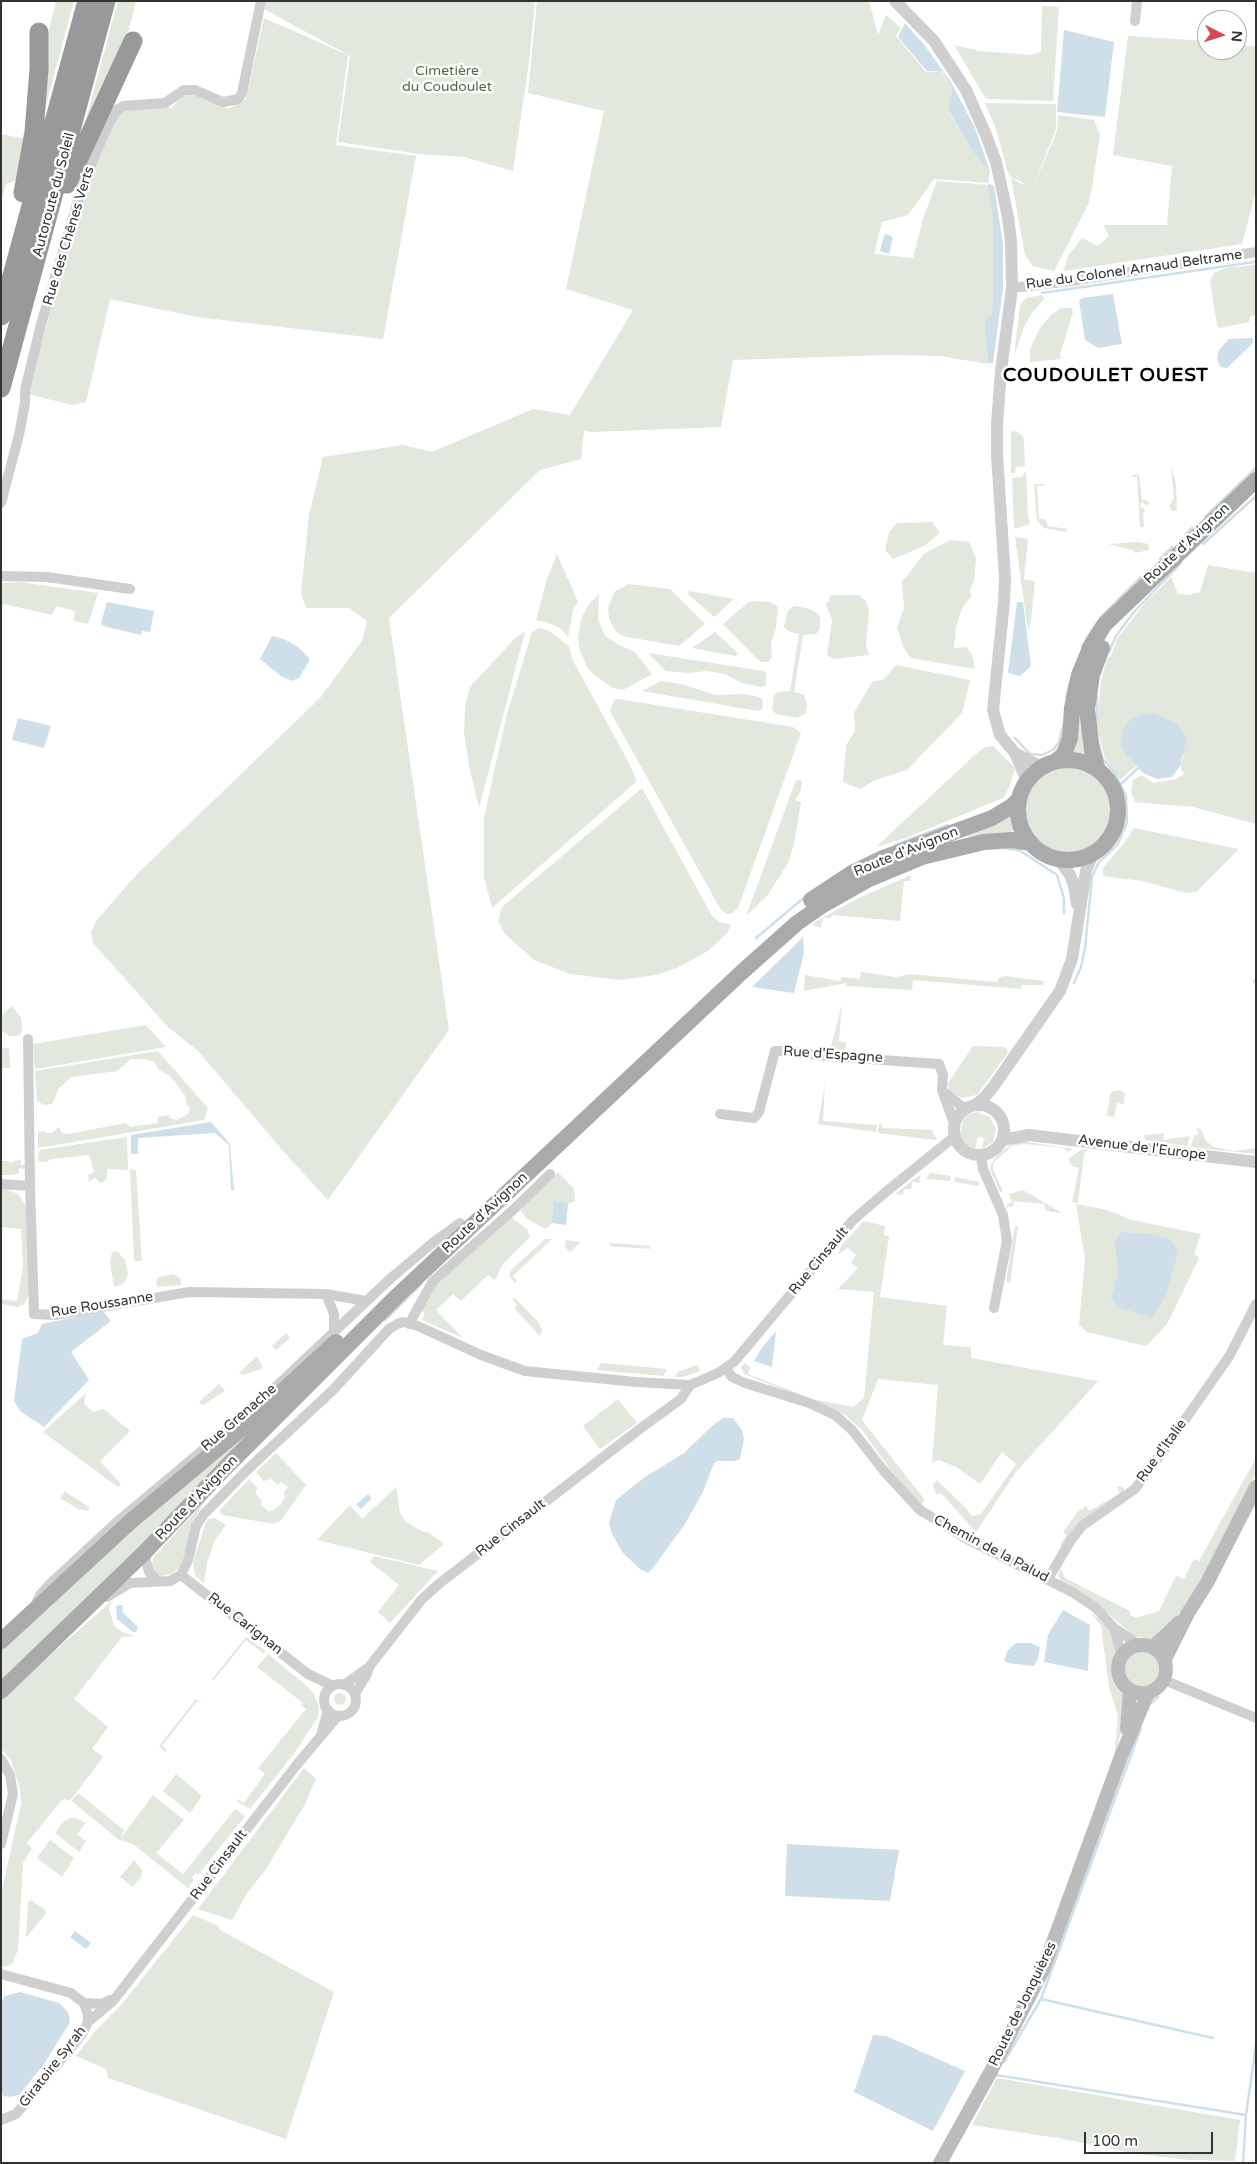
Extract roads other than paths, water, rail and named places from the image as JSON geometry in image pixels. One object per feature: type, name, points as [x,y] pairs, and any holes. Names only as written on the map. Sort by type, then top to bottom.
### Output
[{"type":"highway","name":"Autoroute du Soleil","points":[[1,316],[86,1]]},
{"type":"highway","name":"Autoroute du Soleil","points":[[1,388],[106,1]]},
{"type":"highway","points":[[12,278],[17,224],[34,132],[39,69],[39,32]]},
{"type":"highway","points":[[30,284],[78,156],[133,42]]},
{"type":"main road","name":"Route d'Avignon","points":[[1057,760],[1068,746],[1075,691],[1079,676],[1090,648],[1104,624],[1256,480]]},
{"type":"main road","name":"Route d'Avignon","points":[[1098,770],[1088,727],[1088,692],[1097,658],[1119,610]]},
{"type":"main road","points":[[1057,760],[1079,761],[1098,770],[1113,789],[1117,801],[1118,813],[1110,836],[1093,853],[1076,859],[1059,859],[1044,854],[1031,843],[1020,823],[1019,799],[1027,781],[1041,767],[1057,760]]},
{"type":"main road","name":"Route d'Avignon","points":[[1,1641],[130,1522],[282,1392],[786,917],[852,873],[906,848],[992,818],[1012,806],[1019,799]]},
{"type":"main road","name":"Route d'Avignon","points":[[1,1691],[144,1553],[238,1455],[397,1296],[797,922],[869,879],[922,857],[984,842],[1012,840],[1031,843]]},
{"type":"main road","points":[[1164,1680],[1166,1672],[1165,1659],[1188,1613],[1207,1583],[1256,1487]]},
{"type":"main road","points":[[1146,1646],[1188,1613]]},
{"type":"main road","points":[[1122,1656],[1132,1647],[1146,1646],[1159,1651],[1165,1659]]},
{"type":"main road","name":"Route de Jonquières","points":[[1122,1656],[1119,1662],[1119,1675],[1125,1686],[1130,1690],[1130,1713],[1122,1754]]},
{"type":"main road","name":"Route de Jonquières","points":[[940,2163],[990,2073],[1043,1970],[1122,1754],[1148,1693],[1164,1680]]},
{"type":"main road","points":[[1130,1690],[1137,1693],[1148,1693]]},
{"type":"street","name":"Rue des Chênes Verts","points":[[1,503],[19,435],[25,403],[24,390],[41,324],[84,181],[108,125],[117,110],[123,106],[165,103],[184,90],[196,90],[223,102],[238,99],[242,93],[261,1]]},
{"type":"street","points":[[895,1],[916,21],[940,50],[966,90],[986,135],[999,174],[1008,216],[1011,241],[1012,288],[1001,371],[997,424],[997,455],[1005,578],[1002,630],[993,710],[1000,735],[1015,753],[1027,781]]},
{"type":"street","points":[[1135,21],[1137,1]]},
{"type":"street","name":"Rue du Colonel Arnaud Beltrame","points":[[1012,288],[1072,281],[1256,252]]},
{"type":"street","points":[[1,576],[47,577],[130,589]]},
{"type":"street","points":[[1015,753],[1041,767]]},
{"type":"street","points":[[994,1086],[993,1108],[1003,1123],[1002,1140],[995,1149],[980,1156],[965,1152],[954,1137],[954,1124],[958,1115],[984,1098],[994,1086],[1060,991],[1072,959],[1086,871],[1093,853]]},
{"type":"street","points":[[1059,859],[1070,875],[1074,885],[1078,917]]},
{"type":"street","name":"Rue Roussanne","points":[[28,1039],[34,1314],[55,1315],[189,1292],[326,1294],[366,1301]]},
{"type":"street","name":"Rue d'Espagne","points":[[720,1114],[754,1118],[759,1112],[775,1051],[939,1064],[943,1075],[942,1090],[954,1124]]},
{"type":"street","points":[[942,1090],[970,1107],[983,1105],[993,1108]]},
{"type":"street","name":"Avenue de l'Europe","points":[[1003,1123],[1029,1135]]},
{"type":"street","name":"Avenue de l'Europe","points":[[1002,1140],[1029,1135],[1256,1162]]},
{"type":"street","name":"Rue Cinsault","points":[[344,1685],[369,1667],[422,1599],[440,1583],[641,1428],[670,1408],[685,1395],[690,1385],[726,1369],[742,1354],[853,1220],[887,1190],[954,1137]]},
{"type":"street","points":[[980,1156],[983,1169],[1003,1215],[1007,1241],[994,1308]]},
{"type":"street","points":[[410,1324],[432,1281],[512,1211],[550,1174]]},
{"type":"street","points":[[1,1184],[30,1183]]},
{"type":"street","name":"Rue Grenache","points":[[26,1619],[40,1595],[52,1582],[145,1498],[260,1402],[366,1301],[460,1223]]},
{"type":"street","points":[[326,1294],[334,1314],[334,1332]]},
{"type":"street","name":"Rue d'Italie","points":[[1048,1579],[1071,1540],[1082,1526],[1135,1489],[1222,1369],[1256,1304]]},
{"type":"street","points":[[77,1617],[130,1584],[170,1581],[181,1575],[188,1560],[196,1526],[204,1514],[248,1468],[333,1390],[389,1329],[397,1324],[410,1324],[481,1356],[525,1371],[690,1385]]},
{"type":"street","name":"Chemin de la Palud","points":[[726,1369],[732,1377],[745,1383],[836,1415],[852,1430],[884,1470],[920,1510],[967,1539],[1048,1579],[1095,1607],[1114,1628],[1146,1646]]},
{"type":"street","points":[[670,1408],[678,1385]]},
{"type":"street","points":[[144,1553],[149,1572],[158,1581]]},
{"type":"street","name":"Rue Carignan","points":[[181,1575],[308,1674],[333,1686]]},
{"type":"street","name":"Chemin de la Palud","points":[[1114,1628],[1122,1656]]},
{"type":"street","name":"Rue Cinsault","points":[[320,1735],[328,1730],[338,1716],[347,1714],[354,1708],[356,1704],[355,1694],[369,1667]]},
{"type":"street","name":"Rue Carignan","points":[[308,1674],[325,1695]]},
{"type":"street","points":[[1164,1680],[1256,1718]]},
{"type":"street","points":[[325,1695],[333,1686],[344,1685],[355,1694]]},
{"type":"street","name":"Rue Cinsault","points":[[88,2022],[114,2001],[320,1735],[328,1710],[324,1700],[325,1695]]},
{"type":"street","points":[[328,1710],[338,1716]]},
{"type":"street","points":[[1,1759],[10,1775],[13,1794],[1,1844]]},
{"type":"street","points":[[1,1974],[70,1993],[84,2002],[101,2004],[118,1995]]},
{"type":"street","name":"Giratoire Syrah","points":[[2,2121],[16,2114],[82,2034],[88,2022],[84,2002]]},
{"type":"waterway","points":[[1042,293],[1254,262]]},
{"type":"waterway","points":[[1205,517],[1256,468]]},
{"type":"waterway","points":[[1203,544],[1256,496]]},
{"type":"waterway","points":[[1185,535],[1192,528]]},
{"type":"waterway","points":[[1160,559],[1172,547]]},
{"type":"waterway","points":[[1109,652],[1116,636],[1133,613],[1181,563]]},
{"type":"waterway","points":[[1100,618],[1147,571]]},
{"type":"waterway","points":[[1082,646],[1094,627]]},
{"type":"waterway","points":[[1066,698],[1070,682]]},
{"type":"waterway","points":[[1097,696],[1097,723]]},
{"type":"waterway","points":[[1015,738],[1030,754],[1043,755],[1054,749],[1059,742],[1063,726]]},
{"type":"waterway","points":[[1074,983],[1081,967],[1085,948],[1092,877],[1099,862],[1118,844],[1127,822],[1126,796],[1114,772],[1103,759],[1099,745]]},
{"type":"waterway","points":[[1121,784],[1138,768]]},
{"type":"waterway","points":[[895,845],[948,825]]},
{"type":"waterway","points":[[1005,848],[1019,850],[1057,875],[1064,898],[1064,913]]},
{"type":"waterway","points":[[756,938],[806,896]]},
{"type":"waterway","points":[[385,1320],[421,1284]]},
{"type":"waterway","points":[[1150,1704],[1158,1697]]},
{"type":"waterway","points":[[1004,2062],[1041,1999],[1141,1728]]},
{"type":"waterway","points":[[1041,1999],[1213,2038]]},
{"type":"waterway","points":[[1243,2163],[1246,2115],[1256,2045]]},
{"type":"waterway","points":[[996,2075],[1246,2115]]},
{"type":"district","name":"COUDOULET OUEST","points":[[1106,376]]},
{"type":"park label","name":"Cimetière du Coudoulet","points":[[447,79]]}]
